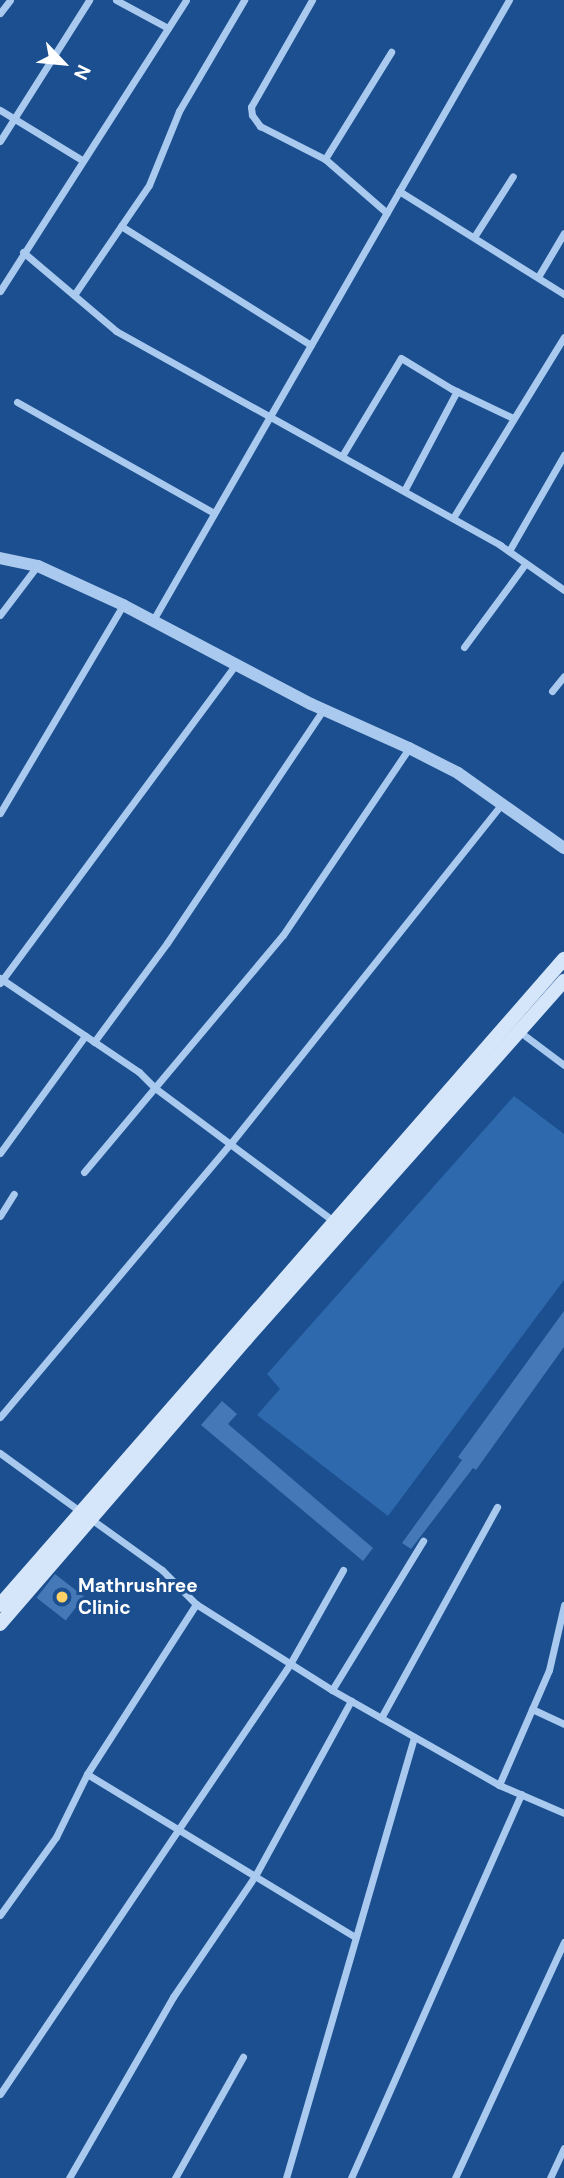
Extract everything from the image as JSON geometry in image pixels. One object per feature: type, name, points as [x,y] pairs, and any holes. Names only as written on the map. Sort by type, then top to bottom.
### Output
[{"type":"main road","points":[[0,1625],[86,1515],[335,1222],[564,959]]},
{"type":"main road","points":[[0,1605],[255,1329],[564,981]]},
{"type":"street","points":[[0,13],[10,0]]},
{"type":"street","points":[[0,141],[89,0]]},
{"type":"street","points":[[117,0],[168,28]]},
{"type":"street","points":[[0,290],[186,0]]},
{"type":"street","points":[[74,295],[149,185],[179,111],[244,0]]},
{"type":"street","points":[[312,0],[251,107],[252,116],[260,125],[325,159],[387,213]]},
{"type":"street","points":[[152,623],[509,0]]},
{"type":"street","points":[[325,159],[391,52]]},
{"type":"street","points":[[0,110],[82,160]]},
{"type":"street","points":[[474,237],[513,176]]},
{"type":"street","points":[[399,191],[564,295]]},
{"type":"street","points":[[121,226],[311,345]]},
{"type":"street","points":[[538,277],[564,233]]},
{"type":"street","points":[[23,251],[116,331],[453,518],[509,551],[564,590]]},
{"type":"street","points":[[453,518],[564,337]]},
{"type":"street","points":[[342,456],[401,358],[457,391],[513,418]]},
{"type":"street","points":[[404,491],[457,391]]},
{"type":"street","points":[[17,401],[214,513]]},
{"type":"street","points":[[509,551],[564,454]]},
{"type":"street","points":[[0,558],[38,566],[123,605],[152,623],[323,710],[458,773],[564,848]]},
{"type":"street","points":[[464,647],[526,563]]},
{"type":"street","points":[[0,615],[38,566]]},
{"type":"street","points":[[0,813],[123,605]]},
{"type":"street","points":[[237,664],[1,980],[139,1072],[155,1088],[335,1222]]},
{"type":"street","points":[[552,691],[564,676]]},
{"type":"street","points":[[94,1042],[167,943],[323,710]]},
{"type":"street","points":[[84,1172],[283,935],[409,748]]},
{"type":"street","points":[[0,1417],[232,1143],[502,804]]},
{"type":"street","points":[[520,1031],[564,1065]]},
{"type":"street","points":[[0,1153],[85,1036]]},
{"type":"street","points":[[0,1216],[14,1195]]},
{"type":"street","points":[[0,1452],[162,1570],[196,1604],[332,1690],[414,1737],[499,1785],[564,1813]]},
{"type":"street","points":[[381,1718],[497,1507]]},
{"type":"street","points":[[332,1690],[423,1541]]},
{"type":"street","points":[[0,2094],[290,1664],[343,1570]]},
{"type":"street","points":[[0,1915],[56,1837],[87,1774],[196,1604]]},
{"type":"street","points":[[499,1785],[549,1670],[564,1605]]},
{"type":"street","points":[[69,2178],[173,1997],[255,1876],[351,1701]]},
{"type":"street","points":[[532,1709],[564,1724]]},
{"type":"street","points":[[286,2178],[414,1737]]},
{"type":"street","points":[[87,1774],[355,1937]]},
{"type":"street","points":[[351,2178],[521,1794]]},
{"type":"street","points":[[456,2178],[564,1942]]},
{"type":"street","points":[[175,2178],[243,2057]]},
{"type":"street","points":[[550,2178],[564,2148]]},
{"type":"shaded area","points":[[514,1096],[564,1134],[564,1280],[388,1516],[257,1415],[280,1389],[267,1374]]},
{"type":"building","points":[[564,1311],[564,1347],[476,1470],[473,1468],[411,1549],[402,1543],[462,1460],[458,1457]]},
{"type":"building","points":[[222,1401],[237,1414],[228,1424],[373,1548],[363,1561],[201,1425]]},
{"type":"building","points":[[55,1574],[84,1597],[66,1620],[37,1598]]},
{"type":"place","name":"Mathrushree Clinic","points":[[62,1597]]}]
